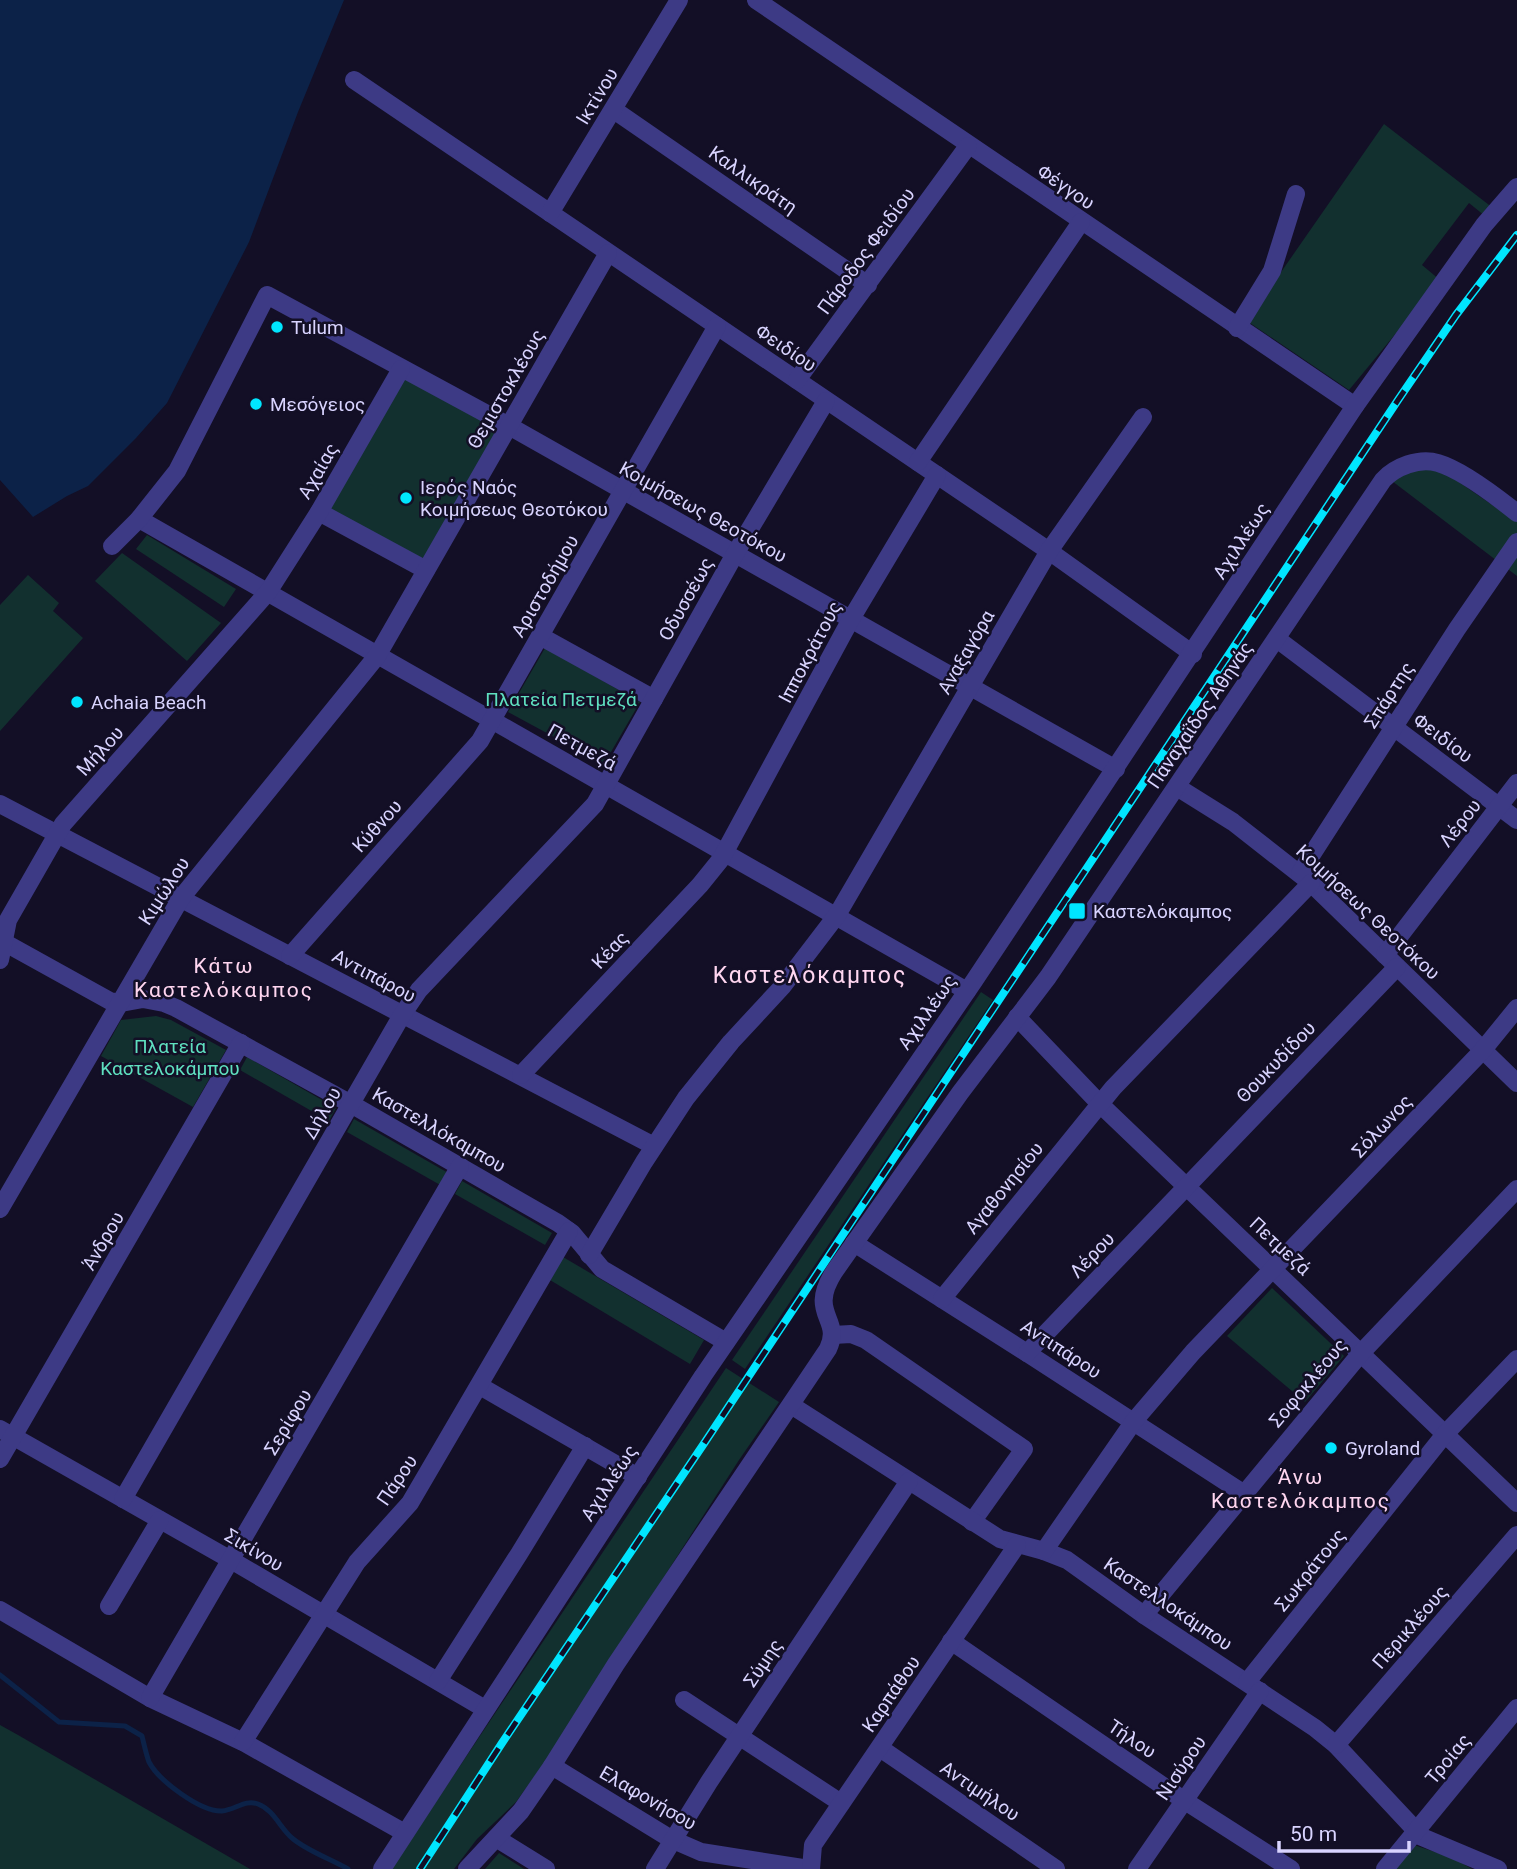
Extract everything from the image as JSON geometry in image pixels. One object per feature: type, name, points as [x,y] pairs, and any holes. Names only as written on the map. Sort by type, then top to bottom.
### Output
[{"type":"street","name":"Ικτίνου","points":[[550,213],[679,0]]},
{"type":"street","name":"Φέγγου","points":[[756,0],[780,7],[968,146],[1354,407]]},
{"type":"street","name":"Φειδίου","points":[[354,79],[1049,551],[1192,654]]},
{"type":"street","name":"Καλλικράτη","points":[[614,110],[868,285]]},
{"type":"street","name":"Πάροδος Φειδίου","points":[[797,380],[968,146]]},
{"type":"street","name":"Αχιλλέως","points":[[382,1869],[726,1342],[967,991],[1354,407],[1484,225],[1517,187]]},
{"type":"street","points":[[1237,328],[1272,271],[1296,194]]},
{"type":"street","points":[[918,462],[1081,222]]},
{"type":"street","name":"Θεμιστοκλέους","points":[[377,656],[608,253]]},
{"type":"street","name":"Κοιμήσεως Θεοτόκου","points":[[139,519],[177,471],[267,295],[509,426],[1116,769]]},
{"type":"street","name":"Αριστοδήμου","points":[[492,721],[717,326]]},
{"type":"street","name":"Αχαίας","points":[[268,592],[319,512],[401,369]]},
{"type":"street","name":"Οδυσσέως","points":[[606,784],[826,401]]},
{"type":"street","name":"Αναξαγόρα","points":[[837,915],[1049,551],[1143,417]]},
{"type":"street","name":"Παναχαΐδος Αθηνάς","points":[[832,1335],[823,1310],[822,1297],[826,1285],[960,1093],[1048,977],[1387,476],[1407,465],[1435,462],[1472,482],[1517,513]]},
{"type":"street","name":"Ιπποκράτους","points":[[726,852],[851,619],[937,475]]},
{"type":"street","points":[[319,512],[426,570]]},
{"type":"street","points":[[112,546],[139,519]]},
{"type":"street","name":"Πετμεζά","points":[[139,519],[967,991]]},
{"type":"street","name":"Σπάρτης","points":[[1100,1104],[1305,878],[1393,728],[1517,542]]},
{"type":"street","name":"Μήλου","points":[[0,960],[8,920],[66,820],[268,592]]},
{"type":"street","points":[[540,636],[654,699]]},
{"type":"street","name":"Φειδίου","points":[[1277,639],[1517,820]]},
{"type":"street","name":"Κιμώλου","points":[[0,1209],[181,898],[377,656]]},
{"type":"street","name":"Κύθνου","points":[[290,956],[473,750],[492,721]]},
{"type":"street","name":"Λέρου","points":[[1391,961],[1517,783]]},
{"type":"street","name":"Δήλου","points":[[123,1499],[402,1015],[419,990],[595,804],[606,784]]},
{"type":"street","name":"Κοιμήσεως Θεοτόκου","points":[[1177,787],[1233,822],[1305,878],[1517,1083]]},
{"type":"street","name":"Αντιπάρου","points":[[0,804],[654,1146]]},
{"type":"street","name":"Κέας","points":[[521,1075],[700,885],[726,852]]},
{"type":"street","points":[[589,1255],[654,1146],[694,1087],[782,987],[837,915]]},
{"type":"street","points":[[2,941],[99,996],[121,1003]]},
{"type":"street","name":"Θουκυδίδου","points":[[1186,1187],[1391,961]]},
{"type":"street","points":[[140,969],[139,987],[143,999]]},
{"type":"street","name":"Καστελλόκαμπου","points":[[121,1003],[143,999],[176,1008],[351,1104],[569,1231],[602,1269],[726,1342]]},
{"type":"street","name":"Σόλωνος","points":[[1274,1270],[1482,1051],[1517,1008]]},
{"type":"street","name":"Πετμεζά","points":[[1017,1017],[1100,1104],[1274,1270],[1365,1349],[1445,1434],[1517,1503]]},
{"type":"street","name":"Άνδρου","points":[[0,1459],[7,1433],[241,1043]]},
{"type":"street","name":"Αγαθονησίου","points":[[942,1299],[1100,1104]]},
{"type":"street","name":"Σερίφου","points":[[150,1698],[460,1167]]},
{"type":"street","name":"Λέρου","points":[[1027,1353],[1186,1187]]},
{"type":"street","name":"Σοφοκλέους","points":[[1144,1615],[1365,1349],[1517,1189]]},
{"type":"street","name":"Πάρου","points":[[243,1742],[365,1550],[410,1503],[569,1231]]},
{"type":"street","name":"Αντιπάρου","points":[[854,1243],[1243,1493]]},
{"type":"street","points":[[1044,1551],[1134,1422],[1193,1352],[1274,1270]]},
{"type":"street","points":[[467,1869],[521,1811],[552,1766],[616,1664],[828,1349],[832,1335],[851,1334],[866,1340],[1024,1449],[972,1522]]},
{"type":"street","name":"Σωκράτους","points":[[1254,1686],[1445,1434],[1517,1359]]},
{"type":"street","points":[[480,1386],[638,1477]]},
{"type":"street","name":"Καστελλοκάμπου","points":[[791,1405],[1000,1539],[1067,1560],[1144,1615],[1315,1728],[1336,1745],[1415,1830],[1432,1842],[1498,1869]]},
{"type":"street","name":"Σικίνου","points":[[7,1433],[485,1709]]},
{"type":"street","points":[[438,1681],[520,1554],[585,1446]]},
{"type":"street","name":"Σύμης","points":[[654,1869],[671,1839],[909,1481]]},
{"type":"street","points":[[109,1606],[160,1520]]},
{"type":"street","name":"Περικλέους","points":[[1336,1745],[1517,1535]]},
{"type":"street","name":"Καρπάθου","points":[[810,1869],[813,1845],[1017,1545]]},
{"type":"street","points":[[0,1610],[150,1698],[243,1742],[405,1833]]},
{"type":"street","name":"Τήλου","points":[[951,1642],[1185,1801],[1291,1869]]},
{"type":"street","name":"Νισύρου","points":[[1138,1869],[1185,1801],[1254,1686]]},
{"type":"street","points":[[684,1700],[841,1803]]},
{"type":"street","name":"Τροίας","points":[[1385,1869],[1517,1708]]},
{"type":"street","name":"Αντιμήλου","points":[[880,1748],[1056,1869]]},
{"type":"street","name":"Ελαφονήσου","points":[[552,1766],[671,1839],[701,1853],[810,1869]]},
{"type":"street","points":[[496,1838],[546,1869]]},
{"type":"green space","points":[[1384,124],[1493,208],[1485,216],[1469,203],[1422,265],[1440,280],[1349,390],[1247,321]]},
{"type":"green space","points":[[401,369],[509,426],[426,570],[319,512]]},
{"type":"green space","points":[[1437,467],[1517,522],[1517,576],[1392,481],[1401,473]]},
{"type":"green space","points":[[147,535],[236,589],[224,607],[136,549]]},
{"type":"green space","points":[[122,553],[221,623],[187,661],[95,581]]},
{"type":"green space","points":[[28,575],[59,603],[53,611],[83,638],[0,731],[0,605]]},
{"type":"green space","name":"Πλατεία Πετμεζά","points":[[545,648],[640,702],[604,764],[508,712]]},
{"type":"green space","points":[[981,992],[993,1000],[745,1369],[732,1360]]},
{"type":"green space","name":"Πλατεία Καστελοκάμπου","points":[[156,1016],[171,1020],[226,1050],[193,1107],[101,1056],[121,1020]]},
{"type":"green space","points":[[247,1057],[336,1108],[329,1121],[240,1070]]},
{"type":"green space","points":[[354,1119],[450,1174],[442,1186],[347,1132]]},
{"type":"green space","points":[[462,1181],[552,1233],[545,1245],[455,1194]]},
{"type":"green space","points":[[563,1257],[704,1340],[690,1364],[550,1280]]},
{"type":"green space","points":[[1272,1288],[1344,1356],[1305,1402],[1227,1336]]},
{"type":"green space","points":[[726,1368],[779,1402],[549,1756],[516,1802],[477,1839],[454,1869],[391,1869]]},
{"type":"green space","points":[[0,1725],[18,1735],[250,1869],[0,1869]]},
{"type":"green space","points":[[1411,1844],[1453,1858],[1472,1869],[1390,1869]]},
{"type":"green space","points":[[499,1853],[524,1869],[485,1869]]},
{"type":"water","points":[[0,0],[344,0],[249,242],[167,403],[88,486],[33,517],[0,480]]},
{"type":"waterway","points":[[0,1675],[59,1722],[125,1726],[142,1736],[154,1770],[192,1801],[222,1811],[249,1803],[258,1804],[268,1810],[298,1843],[348,1869]]},
{"type":"railway","points":[[420,1869],[1398,400],[1456,315],[1517,235]]},
{"type":"place","name":"Tulum","points":[[277,327]]},
{"type":"place","name":"Μεσόγειος","points":[[256,404]]},
{"type":"place","name":"Ιερός Ναός Κοιμήσεως Θεοτόκου","points":[[406,498]]},
{"type":"place","name":"Achaia Beach","points":[[77,702]]},
{"type":"place","name":"Καστελόκαμπος","points":[[1077,911]]},
{"type":"place","name":"Gyroland","points":[[1331,1448]]},
{"type":"district","name":"Καστελόκαμπος","points":[[810,975]]},
{"type":"district","name":"Κάτω Καστελόκαμπος","points":[[224,978]]},
{"type":"district","name":"Άνω Καστελόκαμπος","points":[[1301,1489]]}]
